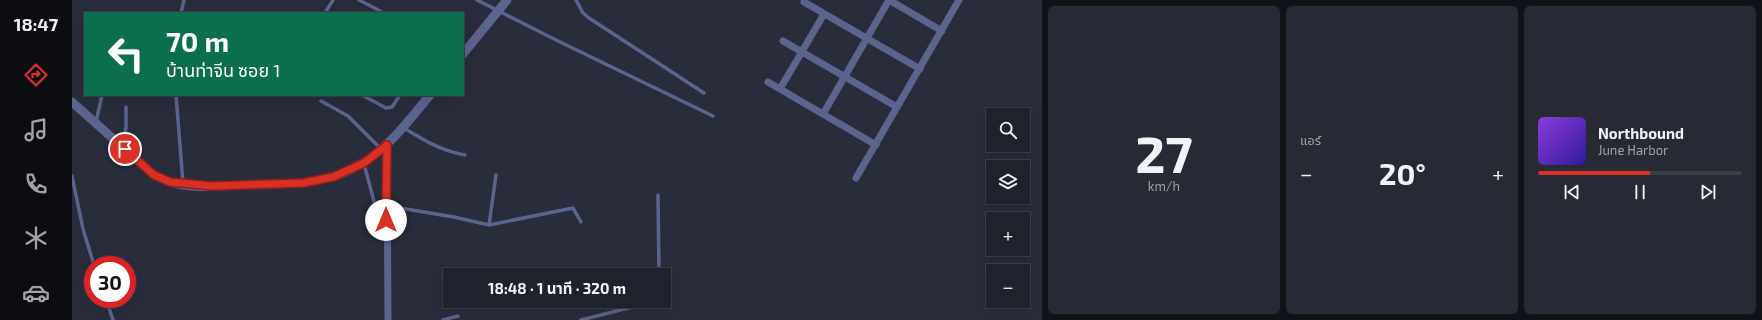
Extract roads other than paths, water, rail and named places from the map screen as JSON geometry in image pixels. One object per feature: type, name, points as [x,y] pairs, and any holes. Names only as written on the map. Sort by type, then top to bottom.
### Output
[{"type":"street","points":[[464,53],[507,0]]},
{"type":"street","points":[[823,114],[889,0],[942,31]]},
{"type":"street","points":[[856,178],[960,0]]},
{"type":"street","points":[[804,2],[920,69]]},
{"type":"street","points":[[780,89],[824,14]]},
{"type":"street","points":[[784,41],[897,107]]},
{"type":"street","points":[[768,82],[876,145]]},
{"type":"street","points":[[72,102],[154,175],[170,182],[183,185],[212,186],[303,183],[333,177],[364,163],[384,147],[404,127],[429,96]]},
{"type":"street","points":[[384,147],[388,320]]},
{"type":"lane","points":[[182,12],[184,0]]},
{"type":"lane","points":[[326,12],[332,0]]},
{"type":"lane","points":[[359,0],[382,12]]},
{"type":"lane","points":[[477,0],[713,116]]},
{"type":"lane","points":[[485,0],[486,5]]},
{"type":"lane","points":[[576,0],[583,13],[704,93]]},
{"type":"lane","points":[[95,123],[102,96]]},
{"type":"lane","points":[[176,96],[183,185]]},
{"type":"lane","points":[[364,96],[386,108],[392,107],[399,96]]},
{"type":"lane","points":[[321,101],[348,116],[384,147]]},
{"type":"lane","points":[[122,146],[126,128],[126,107]]},
{"type":"lane","points":[[404,127],[430,145],[449,152],[465,155]]},
{"type":"lane","points":[[364,163],[379,220]]},
{"type":"lane","points":[[490,225],[496,175]]},
{"type":"lane","points":[[72,176],[92,256]]},
{"type":"lane","points":[[658,195],[659,268]]},
{"type":"lane","points":[[386,206],[454,217],[490,225],[504,224],[573,208],[581,222]]},
{"type":"lane","points":[[109,308],[113,320]]},
{"type":"lane","points":[[581,320],[628,308]]},
{"type":"lane","points":[[443,320],[458,316]]}]
